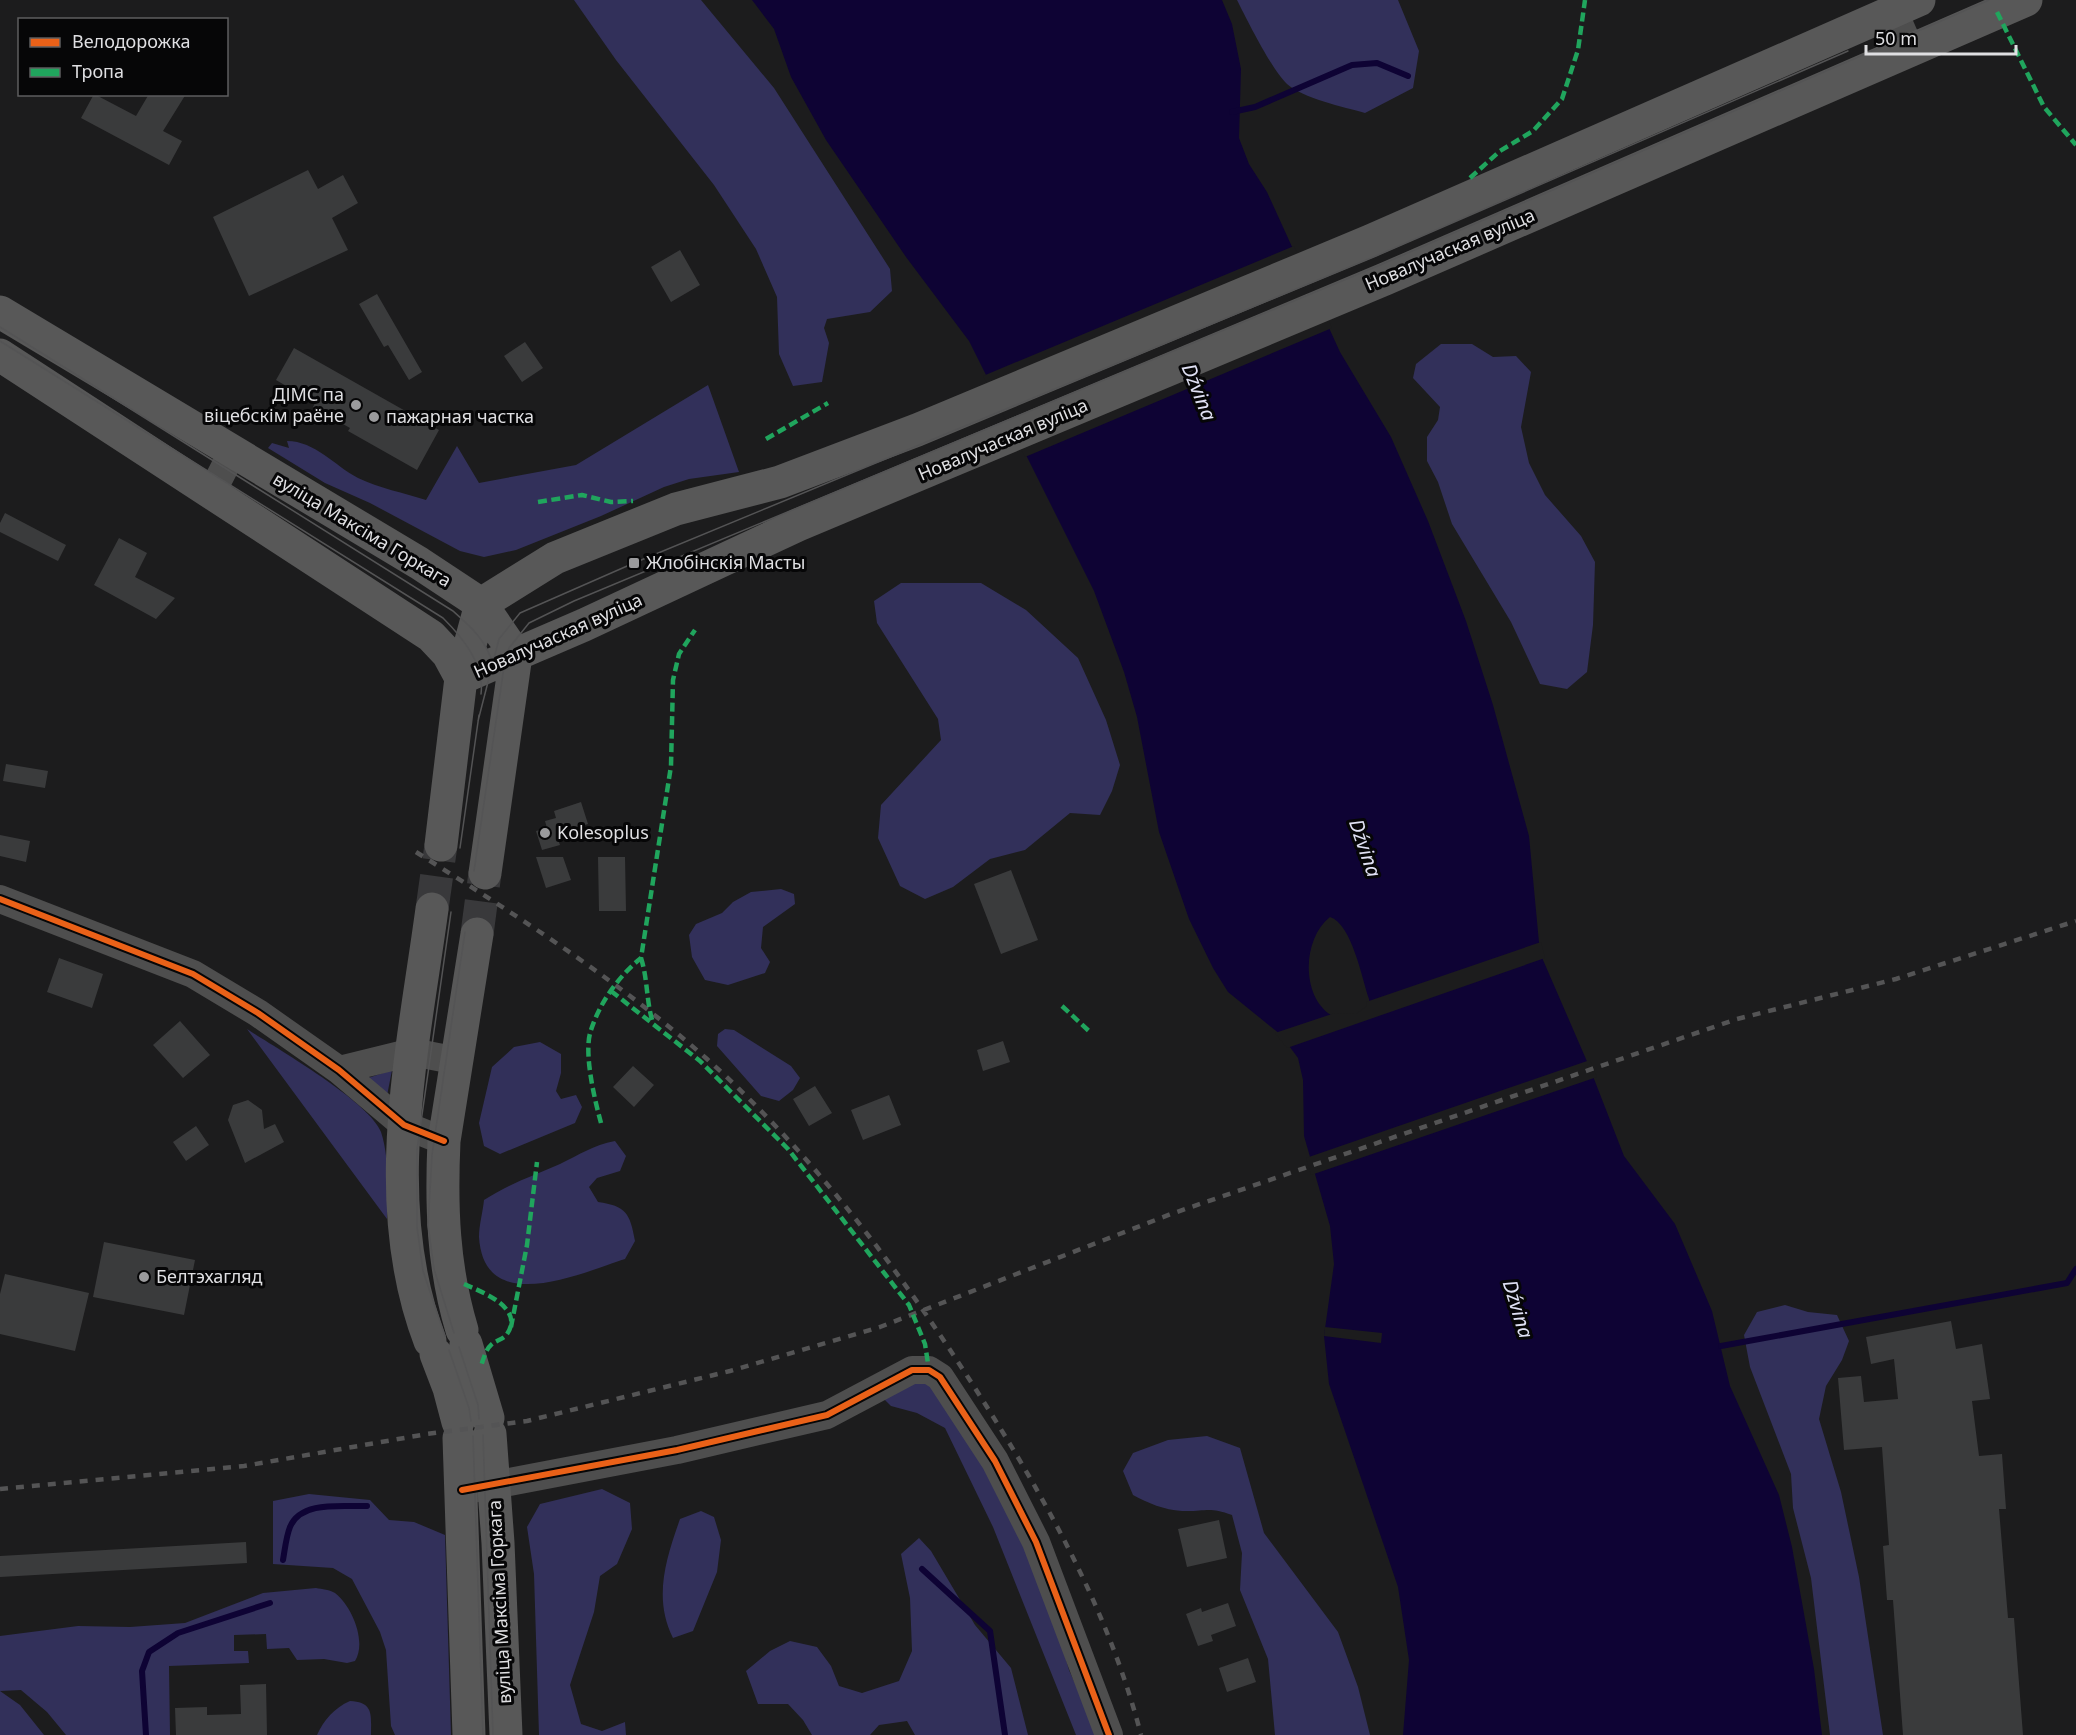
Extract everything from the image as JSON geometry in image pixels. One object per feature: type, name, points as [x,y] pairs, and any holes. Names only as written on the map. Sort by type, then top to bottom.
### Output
[{"type":"main road","name":"Новалучаская вуліца","points":[[461,678],[798,525],[1385,279],[2026,0]]},
{"type":"main road","points":[[481,604],[555,558],[676,509],[780,482],[917,430],[1370,241],[1906,5]]},
{"type":"main road","name":"вуліца Максіма Горкага","points":[[0,312],[419,563],[481,604],[516,655]]},
{"type":"main road","points":[[0,355],[431,636],[447,654],[461,678],[441,845]]},
{"type":"main road","name":"Новалучаская вуліца","points":[[461,678],[481,604]]},
{"type":"main road","points":[[485,873],[516,655]]},
{"type":"main road","name":"вуліца Максіма Горкага","points":[[432,909],[404,1125],[402,1205],[408,1253],[433,1347],[449,1388],[474,1428],[495,1485],[506,1735]]},
{"type":"main road","name":"вуліца Максіма Горкага","points":[[469,1735],[462,1490],[474,1428],[464,1337],[446,1258],[441,1211],[444,1141],[477,934]]},
{"type":"street","points":[[1906,5],[1911,51]]},
{"type":"street","points":[[212,492],[232,453]]},
{"type":"street","points":[[0,899],[193,974],[258,1013],[339,1070],[404,1125],[444,1141]]},
{"type":"street","points":[[339,1070],[412,1052],[458,1061]]},
{"type":"street","points":[[462,1490],[677,1450],[827,1415],[912,1370],[929,1370],[940,1377],[995,1461],[1036,1542],[1109,1735]]},
{"type":"shaded area","points":[[574,0],[701,0],[774,88],[890,269],[892,291],[870,312],[827,319],[824,328],[829,343],[822,382],[793,386],[779,354],[777,297],[756,249],[714,185],[616,60]]},
{"type":"shaded area","points":[[1237,0],[1398,0],[1419,51],[1413,88],[1365,113],[1303,94],[1287,84],[1274,68]]},
{"type":"shaded area","points":[[1441,344],[1472,344],[1493,357],[1516,356],[1531,372],[1521,427],[1529,463],[1545,495],[1581,536],[1595,562],[1593,625],[1587,672],[1567,689],[1540,684],[1511,622],[1452,524],[1438,482],[1427,461],[1427,437],[1438,420],[1440,407],[1413,378],[1416,364]]},
{"type":"shaded area","points":[[708,385],[739,472],[689,479],[664,487],[601,516],[516,550],[484,557],[460,551],[370,503],[325,483],[268,448],[272,443],[289,448],[287,441],[307,445],[358,478],[383,488],[426,500],[457,446],[479,483],[576,465]]},
{"type":"shaded area","points":[[901,583],[981,583],[1026,610],[1078,658],[1106,720],[1120,765],[1112,791],[1100,815],[1070,813],[1025,850],[990,859],[953,887],[925,899],[900,886],[878,838],[881,805],[941,740],[938,719],[877,623],[874,601]]},
{"type":"shaded area","points":[[781,889],[794,894],[795,904],[763,927],[761,948],[770,962],[765,973],[728,985],[705,980],[692,957],[689,935],[696,924],[722,913],[733,902],[751,892]]},
{"type":"shaded area","points":[[247,1029],[321,1076],[360,1106],[373,1120],[381,1132],[386,1153],[387,1219]]},
{"type":"shaded area","points":[[725,1029],[734,1030],[791,1066],[800,1078],[793,1090],[779,1101],[761,1096],[717,1046],[718,1034]]},
{"type":"shaded area","points":[[540,1042],[561,1054],[561,1073],[556,1091],[561,1099],[576,1095],[582,1107],[575,1123],[500,1154],[484,1146],[479,1123],[492,1067],[514,1047]]},
{"type":"shaded area","points":[[392,1070],[386,1101],[362,1080]]},
{"type":"shaded area","points":[[615,1141],[626,1156],[620,1171],[597,1178],[589,1187],[598,1202],[621,1209],[628,1217],[635,1241],[625,1259],[561,1280],[537,1284],[516,1283],[498,1277],[485,1262],[479,1237],[484,1200],[512,1184],[593,1148]]},
{"type":"shaded area","points":[[1785,1305],[1808,1312],[1837,1315],[1849,1341],[1842,1360],[1826,1386],[1819,1419],[1841,1492],[1859,1577],[1883,1735],[1830,1735],[1811,1578],[1793,1508],[1791,1474],[1750,1367],[1744,1335],[1757,1312]]},
{"type":"shaded area","points":[[919,1376],[946,1398],[995,1485],[1051,1606],[1069,1670],[1098,1735],[1076,1735],[993,1527],[945,1428],[917,1413],[891,1406],[878,1393]]},
{"type":"shaded area","points":[[1207,1436],[1240,1448],[1264,1533],[1338,1632],[1358,1687],[1370,1735],[1275,1735],[1268,1659],[1240,1590],[1242,1553],[1232,1515],[1212,1510],[1169,1509],[1133,1495],[1123,1471],[1133,1453],[1168,1440]]},
{"type":"shaded area","points":[[602,1489],[630,1503],[632,1529],[617,1564],[600,1576],[594,1612],[570,1685],[581,1724],[602,1731],[625,1722],[626,1735],[539,1735],[534,1574],[527,1527],[540,1504]]},
{"type":"shaded area","points":[[309,1494],[370,1500],[389,1520],[414,1522],[445,1535],[451,1735],[395,1735],[391,1726],[386,1650],[380,1632],[352,1579],[333,1568],[273,1564],[273,1501]]},
{"type":"shaded area","points":[[701,1511],[714,1517],[721,1540],[717,1572],[693,1631],[673,1638],[664,1608],[666,1564],[680,1519]]},
{"type":"shaded area","points":[[919,1538],[931,1551],[975,1625],[1011,1668],[1028,1735],[915,1735],[907,1721],[879,1725],[870,1735],[812,1735],[803,1720],[788,1704],[758,1704],[746,1671],[770,1651],[790,1641],[817,1647],[831,1666],[839,1686],[862,1693],[899,1681],[912,1651],[910,1598],[901,1554]]},
{"type":"shaded area","points":[[316,1588],[333,1592],[347,1606],[358,1635],[358,1653],[355,1661],[347,1663],[324,1659],[297,1660],[289,1648],[267,1649],[266,1634],[234,1635],[234,1651],[248,1651],[249,1663],[169,1666],[170,1735],[66,1735],[47,1712],[21,1690],[0,1691],[0,1636],[78,1626],[130,1627],[185,1623],[263,1593]]},
{"type":"shaded area","points":[[0,1691],[20,1705],[44,1735],[0,1735]]},
{"type":"shaded area","points":[[350,1701],[363,1704],[370,1711],[371,1735],[317,1735],[330,1715]]},
{"type":"water","name":"Dźvina","points":[[752,0],[1222,0],[1232,24],[1241,69],[1239,138],[1249,164],[1267,192],[1340,352],[1391,437],[1428,521],[1466,621],[1493,705],[1529,836],[1540,953],[1589,1066],[1624,1156],[1675,1224],[1712,1311],[1730,1386],[1779,1495],[1792,1547],[1814,1669],[1822,1735],[1403,1735],[1409,1660],[1398,1587],[1329,1384],[1324,1336],[1334,1264],[1330,1226],[1304,1136],[1303,1080],[1298,1058],[1281,1035],[1228,992],[1213,968],[1189,919],[1159,832],[1137,717],[1124,672],[1094,591],[969,341],[906,257],[826,140],[791,77],[774,29]],"holes":[[[1330,917],[1338,922],[1350,941],[1369,999],[1370,1007],[1357,1017],[1331,1015],[1314,995],[1310,981],[1310,953],[1314,939]]]},
{"type":"pier","points":[[1294,246],[1332,328],[1025,457],[983,376]]},
{"type":"pier","points":[[1541,942],[1545,958],[1287,1048],[1275,1033],[1335,1013],[1356,1014],[1367,1006],[1366,1002]]},
{"type":"pier","points":[[1590,1060],[1597,1077],[1311,1175],[1306,1158]]},
{"type":"pier","points":[[1325,1327],[1382,1333],[1381,1343],[1324,1336]]},
{"type":"building","points":[[93,96],[98,96],[136,116],[148,96],[185,96],[163,131],[182,141],[169,165],[81,118]]},
{"type":"building","points":[[308,170],[318,189],[343,175],[358,203],[332,218],[348,250],[249,296],[213,217]]},
{"type":"building","points":[[680,250],[700,285],[671,302],[651,267]]},
{"type":"building","points":[[377,294],[422,372],[409,380],[388,345],[384,347],[359,304]]},
{"type":"building","points":[[525,342],[543,368],[522,382],[504,356]]},
{"type":"building","name":"пажарная частка","points":[[294,348],[439,430],[417,470],[348,431],[350,428],[313,407],[315,403],[276,380]]},
{"type":"building","points":[[5,513],[66,545],[58,561],[0,532],[0,523]]},
{"type":"building","points":[[119,538],[147,553],[135,577],[175,598],[156,619],[94,585]]},
{"type":"building","points":[[6,764],[48,771],[45,788],[3,781]]},
{"type":"building","points":[[581,802],[588,824],[556,834],[560,845],[542,850],[536,831],[547,828],[545,821],[556,818],[554,811]]},
{"type":"building","points":[[0,835],[30,841],[26,862],[0,856]]},
{"type":"building","points":[[536,857],[563,857],[571,880],[546,888]]},
{"type":"building","points":[[598,857],[625,857],[626,911],[599,911]]},
{"type":"building","points":[[1011,870],[1038,940],[1001,954],[974,884]]},
{"type":"building","points":[[59,958],[103,974],[92,1008],[47,992]]},
{"type":"building","points":[[180,1021],[210,1055],[183,1078],[153,1045]]},
{"type":"building","points":[[1003,1041],[1010,1062],[983,1071],[977,1050]]},
{"type":"building","points":[[633,1066],[654,1085],[634,1107],[613,1087]]},
{"type":"building","points":[[815,1086],[832,1113],[809,1126],[793,1099]]},
{"type":"building","points":[[889,1095],[901,1125],[863,1140],[851,1110]]},
{"type":"building","points":[[248,1100],[262,1110],[264,1129],[275,1124],[284,1142],[245,1163],[228,1120],[233,1105]]},
{"type":"building","points":[[196,1126],[209,1145],[186,1161],[173,1142]]},
{"type":"building","name":"Белтэхагляд","points":[[104,1242],[195,1260],[184,1315],[93,1297]]},
{"type":"building","points":[[5,1274],[89,1293],[75,1351],[0,1334],[0,1294]]},
{"type":"building","points":[[1951,1321],[1956,1349],[1982,1344],[1990,1399],[1972,1401],[1979,1456],[2002,1454],[2006,1509],[1999,1509],[2008,1618],[2014,1618],[2023,1735],[1903,1735],[1893,1600],[1887,1600],[1883,1546],[1889,1545],[1882,1447],[1844,1450],[1838,1378],[1861,1376],[1864,1402],[1898,1399],[1894,1359],[1871,1364],[1866,1337]]},
{"type":"building","points":[[1219,1520],[1227,1558],[1187,1567],[1178,1529]]},
{"type":"building","points":[[246,1542],[247,1563],[0,1577],[0,1556]]},
{"type":"building","points":[[1228,1603],[1236,1626],[1211,1635],[1213,1641],[1198,1646],[1186,1614],[1201,1608],[1202,1612]]},
{"type":"building","points":[[1248,1658],[1256,1682],[1227,1692],[1219,1668]]},
{"type":"building","points":[[266,1684],[267,1735],[176,1735],[175,1708],[207,1707],[207,1715],[241,1714],[240,1685]]},
{"type":"waterway","points":[[1232,112],[1255,107],[1352,65],[1377,63],[1408,76]]},
{"type":"waterway","points":[[1721,1346],[2067,1283],[2076,1269]]},
{"type":"waterway","points":[[283,1560],[290,1527],[295,1518],[303,1512],[324,1507],[367,1506]]},
{"type":"waterway","points":[[922,1569],[990,1631],[1005,1735]]},
{"type":"waterway","points":[[146,1735],[142,1671],[149,1652],[178,1633],[270,1603]]},
{"type":"tunnel","points":[[432,909],[441,845]]},
{"type":"tunnel","points":[[477,934],[485,873]]},
{"type":"tram line","points":[[474,871],[504,667],[509,648],[529,623],[574,601],[1380,265],[1989,0]]},
{"type":"tram line","points":[[478,721],[499,639],[520,613],[634,563],[1376,256],[1848,51]]},
{"type":"tram line","points":[[0,327],[453,611],[472,628],[482,641],[493,664]]},
{"type":"tram line","points":[[0,341],[443,618],[471,652],[479,672],[481,694]]},
{"type":"tram line","points":[[460,848],[479,715]]},
{"type":"tram line","points":[[445,1336],[423,1271],[417,1227],[417,1150],[451,912]]},
{"type":"tram line","points":[[454,1333],[434,1269],[428,1225],[432,1155],[465,932]]},
{"type":"tram line","points":[[459,1347],[478,1405],[479,1419]]},
{"type":"tram line","points":[[449,1350],[469,1408],[471,1421]]},
{"type":"tram line","points":[[483,1435],[493,1735]]},
{"type":"tram line","points":[[473,1436],[483,1735]]},
{"type":"railway","points":[[416,852],[566,950],[638,1002],[707,1059],[747,1096],[821,1176],[920,1306],[980,1396],[1029,1476],[1074,1559],[1094,1602],[1128,1690],[1141,1735]]},
{"type":"railway","points":[[0,1489],[244,1466],[427,1434],[527,1421],[730,1371],[880,1327],[1171,1214],[1737,1019],[1896,979],[2076,921]]},
{"type":"marked path","points":[[1470,178],[1500,151],[1533,131],[1562,99],[1578,50],[1585,0]]},
{"type":"marked path","points":[[1997,12],[2044,107],[2076,145]]},
{"type":"marked path","points":[[766,439],[828,403]]},
{"type":"marked path","points":[[538,502],[582,495],[611,502],[633,501]]},
{"type":"marked path","points":[[601,1123],[591,1076],[589,1039],[605,1000],[618,981],[641,958],[671,766],[673,680],[679,654],[695,630]]},
{"type":"marked path","points":[[641,958],[653,1023]]},
{"type":"marked path","points":[[611,991],[700,1061],[788,1149],[909,1305],[925,1344],[929,1370]]},
{"type":"marked path","points":[[1062,1006],[1090,1032]]},
{"type":"marked path","points":[[511,1327],[527,1245],[537,1162]]},
{"type":"marked path","points":[[464,1284],[499,1302],[510,1316],[511,1325],[507,1334],[489,1347],[481,1366]]},
{"type":"cycle path","points":[[0,899],[193,974],[258,1013],[339,1070],[404,1125],[444,1141]]},
{"type":"cycle path","points":[[462,1490],[677,1450],[827,1415],[912,1370],[929,1370],[940,1377],[995,1461],[1036,1542],[1109,1735]]},
{"type":"place","name":"ДІМС па віцебскім раёне","points":[[356,405]]},
{"type":"place","name":"пажарная частка","points":[[374,417]]},
{"type":"place","name":"Жлобінскія Масты","points":[[634,563]]},
{"type":"place","name":"Kolesoplus","points":[[545,833]]},
{"type":"place","name":"Белтэхагляд","points":[[144,1277]]}]
